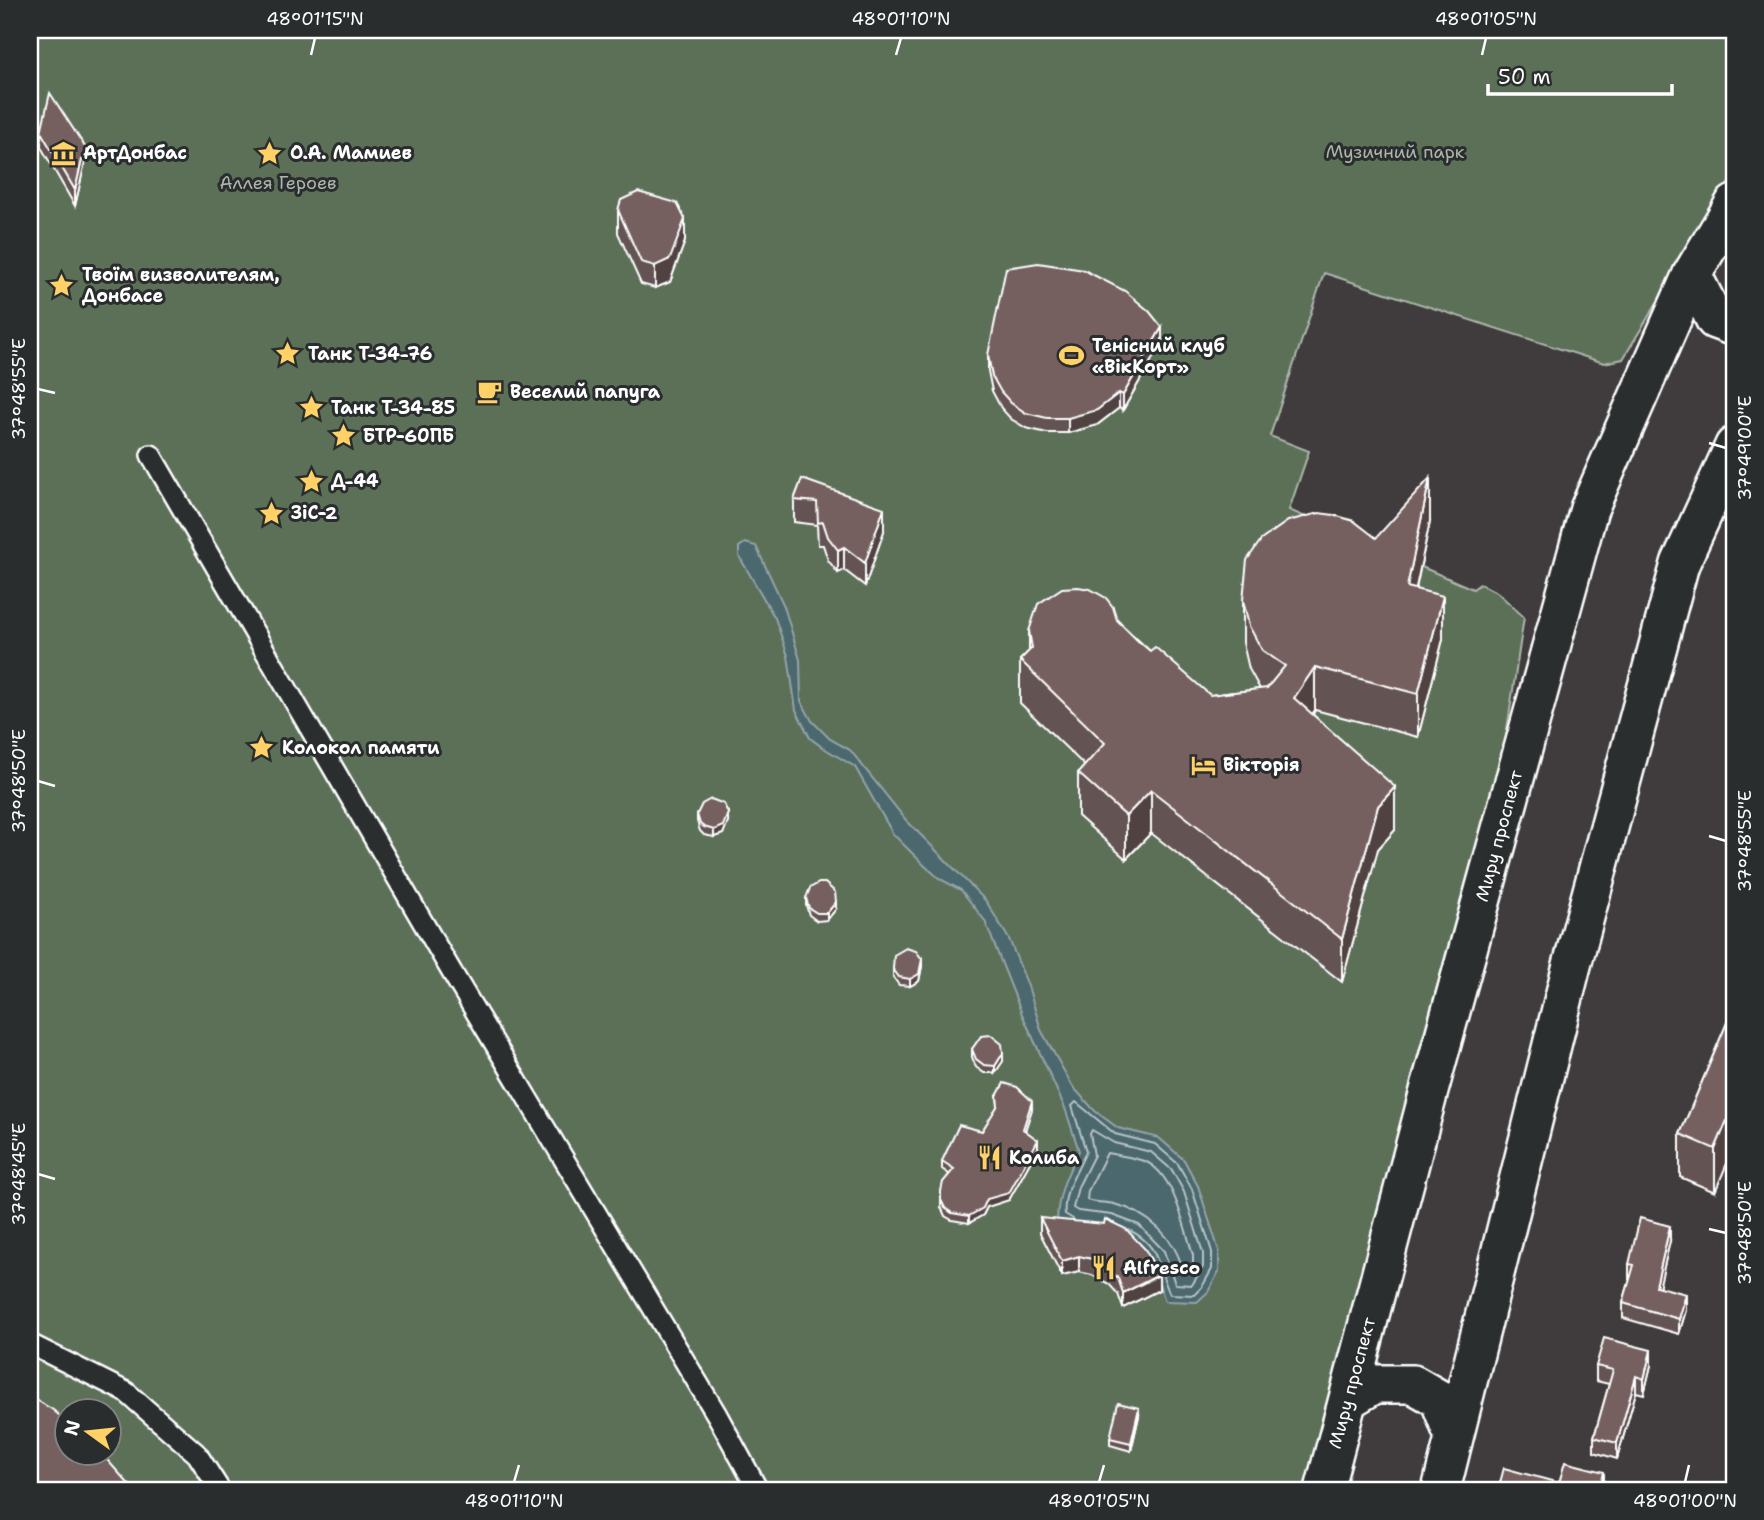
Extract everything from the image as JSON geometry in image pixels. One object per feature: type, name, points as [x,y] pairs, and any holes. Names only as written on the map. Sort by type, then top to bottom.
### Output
[{"type":"main road","name":"Миру проспект","points":[[1324,1490],[1429,1091],[1589,509],[1692,274],[1734,204]]},
{"type":"main road","points":[[1692,274],[1715,320],[1734,327]]},
{"type":"main road","points":[[1441,1490],[1571,969],[1679,564],[1734,446]]},
{"type":"main road","points":[[1348,1399],[1375,1384],[1413,1384],[1439,1399],[1454,1437]]},
{"type":"street","points":[[152,455],[453,974],[718,1415],[758,1490]]},
{"type":"street","points":[[30,1344],[126,1392],[197,1454],[220,1490]]},
{"type":"green space","points":[[30,30],[1734,30],[1734,174],[1623,359],[1604,363],[1324,273],[1270,436],[1309,451],[1289,510],[1473,589],[1480,584],[1497,592],[1524,617],[1505,743],[1418,1055],[1305,1490],[30,1490]]},
{"type":"water","points":[[745,543],[756,546],[784,606],[800,660],[801,701],[812,721],[830,739],[850,750],[906,820],[986,901],[1009,939],[1028,986],[1041,1030],[1073,1087],[1095,1111],[1118,1128],[1159,1138],[1184,1160],[1198,1186],[1219,1251],[1219,1271],[1208,1292],[1197,1302],[1165,1301],[1151,1259],[1142,1248],[1057,1224],[1063,1186],[1079,1151],[1065,1108],[1022,1014],[985,921],[961,890],[940,879],[893,834],[855,767],[810,738],[796,710],[788,656],[775,618],[739,556],[739,547]]},
{"type":"building","points":[[50,93],[85,147],[75,190],[41,132]]},
{"type":"building","points":[[638,192],[677,203],[685,219],[670,259],[655,266],[641,262],[618,210],[621,200]]},
{"type":"building","name":"Тенісний клуб «ВікКорт»","points":[[1038,263],[1084,270],[1125,291],[1149,311],[1162,327],[1123,395],[1119,393],[1097,410],[1068,418],[1047,418],[1026,413],[1011,403],[992,376],[988,355],[1006,268]]},
{"type":"building","name":"Вікторія","points":[[1430,478],[1407,587],[1443,596],[1418,694],[1315,667],[1294,698],[1395,787],[1378,806],[1342,939],[1151,790],[1126,816],[1078,773],[1105,743],[1020,660],[1032,648],[1029,631],[1038,604],[1062,588],[1078,587],[1090,589],[1106,598],[1113,607],[1117,620],[1137,640],[1150,651],[1155,647],[1210,695],[1267,688],[1285,666],[1262,650],[1249,626],[1243,600],[1247,560],[1261,540],[1288,521],[1319,513],[1354,521],[1376,538]]},
{"type":"building","points":[[802,479],[884,508],[865,563],[844,547],[838,550],[828,537],[823,522],[818,523],[817,502],[794,500]]},
{"type":"building","points":[[711,799],[724,804],[728,813],[723,826],[714,830],[700,824],[697,814],[702,804]]},
{"type":"building","points":[[825,883],[835,892],[836,902],[827,913],[817,913],[809,908],[806,898],[810,888]]},
{"type":"building","points":[[906,948],[916,951],[922,959],[919,974],[910,979],[899,977],[893,969],[894,955]]},
{"type":"building","points":[[1734,1006],[1734,1104],[1715,1149],[1680,1134]]},
{"type":"building","points":[[991,1035],[1002,1044],[1003,1053],[995,1066],[984,1065],[976,1059],[972,1049],[981,1036]]},
{"type":"building","name":"Колиба","points":[[1004,1083],[1017,1087],[1032,1101],[1023,1129],[1038,1140],[1009,1193],[987,1199],[983,1208],[969,1216],[952,1213],[945,1208],[941,1200],[941,1191],[943,1182],[954,1169],[942,1161],[959,1125],[982,1131],[998,1105],[997,1096]]},
{"type":"building","points":[[1040,1218],[1104,1224],[1105,1219],[1126,1229],[1145,1249],[1159,1275],[1123,1293],[1118,1278],[1092,1259],[1079,1256],[1062,1261]]},
{"type":"building","points":[[1640,1218],[1670,1226],[1656,1286],[1686,1294],[1679,1319],[1623,1303],[1634,1265],[1629,1264]]},
{"type":"building","points":[[1604,1338],[1651,1350],[1644,1379],[1636,1376],[1617,1443],[1594,1437],[1613,1370],[1596,1366]]},
{"type":"building","points":[[30,1396],[52,1409],[52,1468],[114,1468],[134,1490],[30,1490]]},
{"type":"building","points":[[1118,1403],[1139,1408],[1131,1443],[1110,1438]]},
{"type":"building","points":[[1565,1462],[1604,1472],[1599,1490],[1498,1490],[1504,1468],[1559,1483]]},
{"type":"place","name":"АртДонбас","points":[[63,153]]},
{"type":"place","name":"О.А. Мамиев","points":[[270,153]]},
{"type":"place","name":"Твоїм визволителям, Донбасе","points":[[62,285]]},
{"type":"place","name":"Танк Т-34-76","points":[[288,354]]},
{"type":"place","name":"Тенісний клуб «ВікКорт»","points":[[1072,356]]},
{"type":"place","name":"Веселий папуга","points":[[490,392]]},
{"type":"place","name":"Танк Т-34-85","points":[[311,408]]},
{"type":"place","name":"БТР-60ПБ","points":[[343,436]]},
{"type":"place","name":"Д-44","points":[[311,481]]},
{"type":"place","name":"ЗіС-2","points":[[271,513]]},
{"type":"place","name":"Колокол памяти","points":[[262,748]]},
{"type":"place","name":"Вікторія","points":[[1203,765]]},
{"type":"place","name":"Колиба","points":[[989,1158]]},
{"type":"place","name":"Alfresco","points":[[1103,1268]]},
{"type":"park label","name":"Музичний парк","points":[[1395,152]]},
{"type":"park label","name":"Аллея Героев","points":[[278,183]]}]
